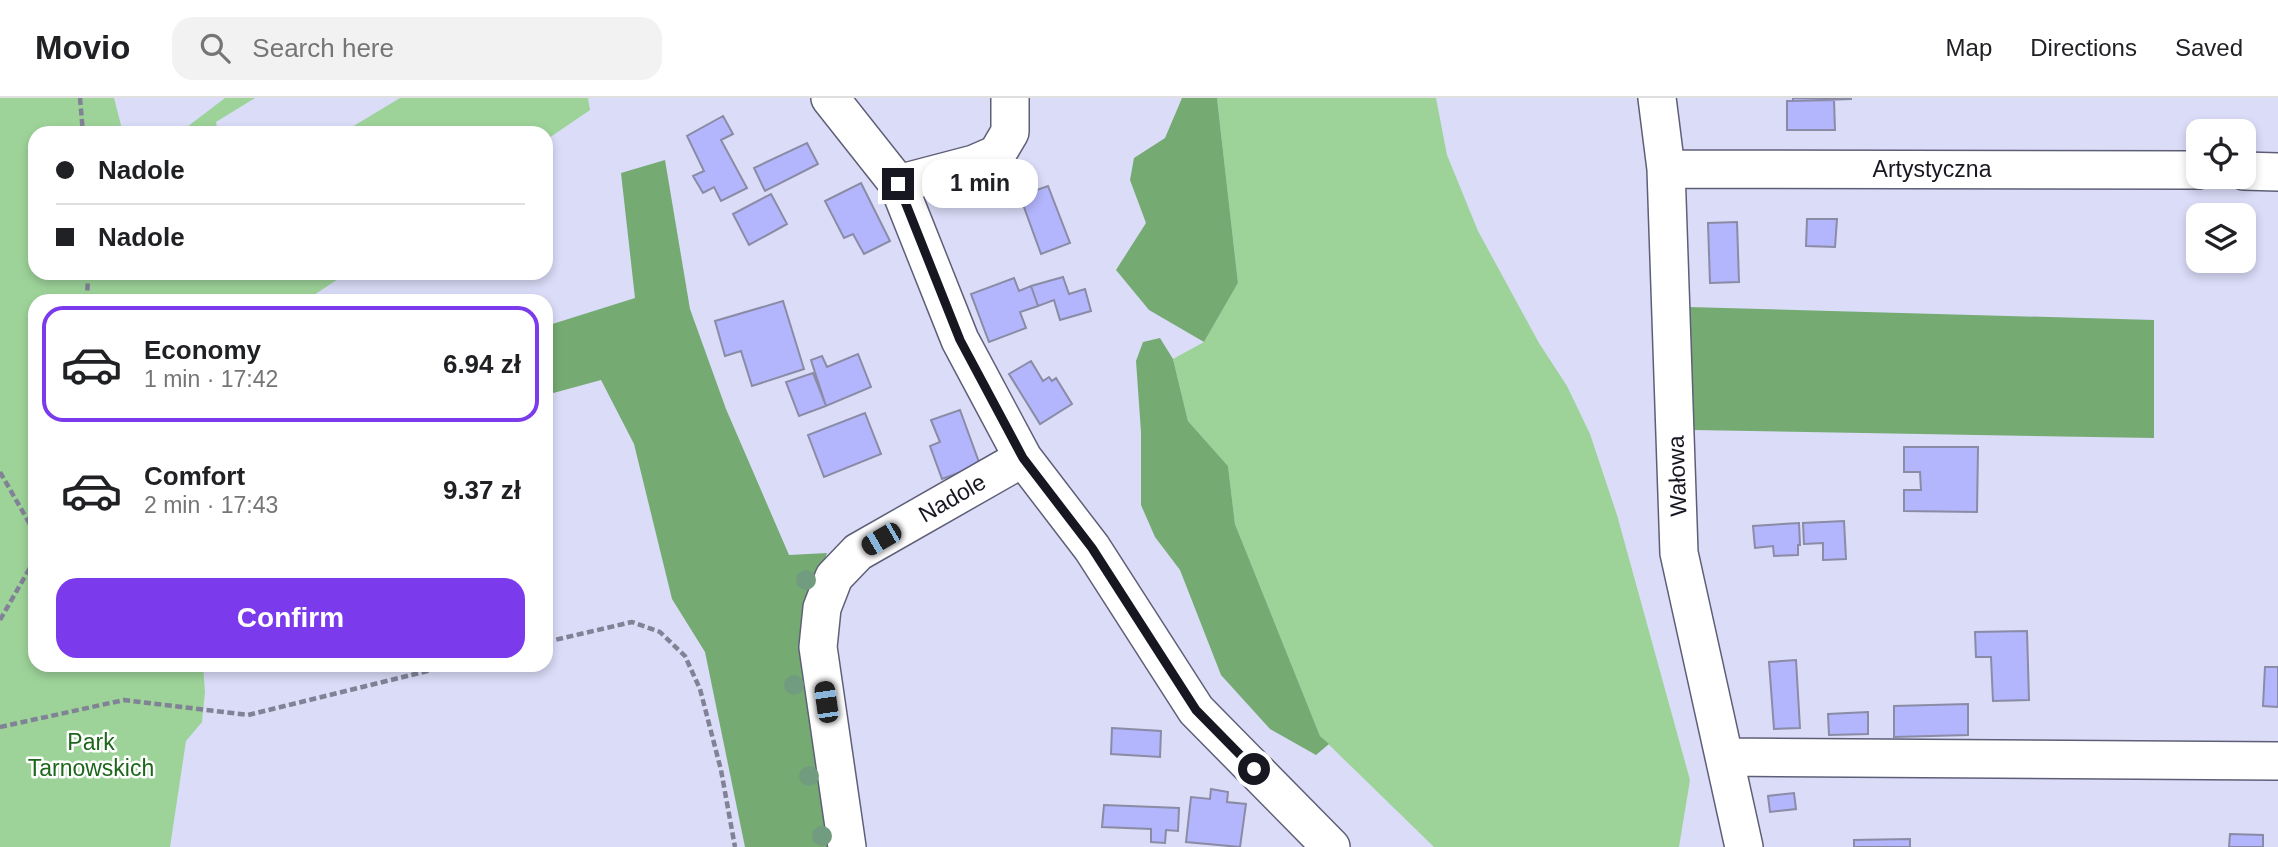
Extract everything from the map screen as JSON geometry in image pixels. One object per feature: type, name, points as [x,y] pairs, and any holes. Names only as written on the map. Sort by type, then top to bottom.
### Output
[{"type":"street","points":[[830,98],[898,184],[960,340],[1023,458],[1092,548],[1196,710],[1331,847]]},
{"type":"street","points":[[898,184],[974,164],[997,154],[1010,132],[1010,98]]},
{"type":"street","name":"Wałowa","points":[[1657,98],[1666,169],[1679,553],[1744,847]]},
{"type":"street","name":"Artystyczna","points":[[1666,169],[2186,170]]},
{"type":"street","points":[[2256,171],[2278,172]]},
{"type":"street","name":"Nadole","points":[[847,847],[818,646],[822,608],[834,577],[858,552],[1023,458]]},
{"type":"street","points":[[1725,757],[2278,761]]},
{"type":"path","points":[[80,98],[82,126]]},
{"type":"path","points":[[0,472],[28,521]]},
{"type":"path","points":[[0,620],[28,571]]},
{"type":"path","points":[[553,640],[632,622],[660,632],[685,656],[700,689],[721,770],[735,847]]},
{"type":"path","points":[[0,727],[124,700],[248,715],[423,672]]},
{"type":"green space","name":"Park Tarnowskich","points":[[0,98],[114,98],[121,126],[28,126],[28,280],[336,280],[316,294],[28,294],[28,672],[204,672],[205,692],[202,722],[186,741],[170,847],[0,847]]},
{"type":"green space","points":[[225,98],[255,98],[216,122],[217,126],[188,126]]},
{"type":"green space","points":[[400,98],[588,98],[590,110],[553,135],[553,126],[354,126]]},
{"type":"green space","points":[[1217,98],[1436,98],[1447,155],[1478,231],[1539,343],[1567,386],[1590,434],[1617,515],[1690,780],[1679,847],[1434,847],[1320,736],[1235,524],[1228,466],[1188,421],[1173,359],[1204,342],[1238,283]]},
{"type":"shaded area","points":[[1182,98],[1217,98],[1238,283],[1204,342],[1149,310],[1116,270],[1146,223],[1130,180],[1134,158],[1165,138]]},
{"type":"shaded area","points":[[665,160],[690,309],[726,409],[789,555],[827,553],[808,615],[833,847],[745,847],[705,652],[672,599],[634,444],[601,380],[553,393],[553,324],[635,298],[621,173]]},
{"type":"shaded area","points":[[1688,307],[2154,320],[2154,438],[1693,430]]},
{"type":"shaded area","points":[[1160,338],[1173,359],[1188,421],[1228,466],[1235,524],[1320,736],[1329,744],[1316,755],[1270,729],[1221,675],[1180,570],[1155,537],[1141,505],[1141,432],[1136,361],[1143,342]]},
{"type":"building","points":[[1793,98],[1851,98],[1851,99],[1793,101]]},
{"type":"building","points":[[1834,100],[1835,130],[1787,130],[1787,101]]},
{"type":"building","points":[[723,116],[733,134],[721,140],[747,188],[721,201],[714,187],[703,193],[693,176],[704,171],[687,136]]},
{"type":"building","points":[[807,143],[818,164],[765,191],[754,168]]},
{"type":"building","points":[[861,183],[890,241],[864,254],[853,234],[844,238],[825,201]]},
{"type":"building","points":[[1048,186],[1070,243],[1041,254],[1020,196]]},
{"type":"building","points":[[771,194],[787,224],[749,245],[733,214]]},
{"type":"building","points":[[1807,219],[1837,219],[1835,247],[1806,246]]},
{"type":"building","points":[[1737,222],[1739,282],[1710,283],[1708,223]]},
{"type":"building","points":[[1063,277],[1069,294],[1085,289],[1091,311],[1060,320],[1054,300],[1038,306],[1031,286]]},
{"type":"building","points":[[1014,278],[1019,291],[1031,286],[1038,306],[1020,312],[1026,328],[989,342],[971,294]]},
{"type":"building","points":[[783,301],[804,369],[752,386],[741,351],[725,356],[715,321]]},
{"type":"building","points":[[858,354],[871,387],[826,406],[811,360],[822,356],[827,367]]},
{"type":"building","points":[[1031,361],[1043,381],[1049,377],[1052,381],[1056,378],[1072,404],[1040,424],[1009,374]]},
{"type":"building","points":[[813,373],[826,406],[799,416],[786,382]]},
{"type":"building","points":[[960,410],[980,465],[942,479],[930,446],[940,442],[931,420]]},
{"type":"building","points":[[865,413],[881,454],[824,477],[808,435]]},
{"type":"building","points":[[1904,447],[1978,447],[1977,512],[1904,511],[1904,490],[1921,490],[1920,472],[1904,472]]},
{"type":"building","points":[[1844,521],[1846,559],[1823,560],[1823,543],[1804,544],[1803,523]]},
{"type":"building","points":[[1799,523],[1798,555],[1774,556],[1773,546],[1755,548],[1753,526]]},
{"type":"building","points":[[2027,631],[2029,700],[1993,701],[1991,657],[1976,657],[1975,632]]},
{"type":"building","points":[[1796,660],[1800,728],[1774,729],[1769,662]]},
{"type":"building","points":[[2265,667],[2278,667],[2278,707],[2263,706]]},
{"type":"building","points":[[1968,704],[1968,735],[1894,737],[1894,706]]},
{"type":"building","points":[[1868,712],[1868,734],[1829,735],[1828,714]]},
{"type":"building","points":[[1112,728],[1161,731],[1160,757],[1111,754]]},
{"type":"building","points":[[1211,789],[1228,792],[1227,802],[1246,804],[1240,847],[1186,842],[1191,797],[1210,799]]},
{"type":"building","points":[[1794,793],[1796,809],[1770,812],[1768,796]]},
{"type":"building","points":[[1104,805],[1179,808],[1178,831],[1166,830],[1165,843],[1151,842],[1151,829],[1102,827]]},
{"type":"building","points":[[2230,834],[2263,835],[2263,847],[2229,847]]},
{"type":"building","points":[[1910,839],[1910,847],[1854,847],[1854,840]]},
{"type":"route","points":[[898,184],[960,340],[1023,458],[1092,548],[1196,710],[1254,769]]}]
